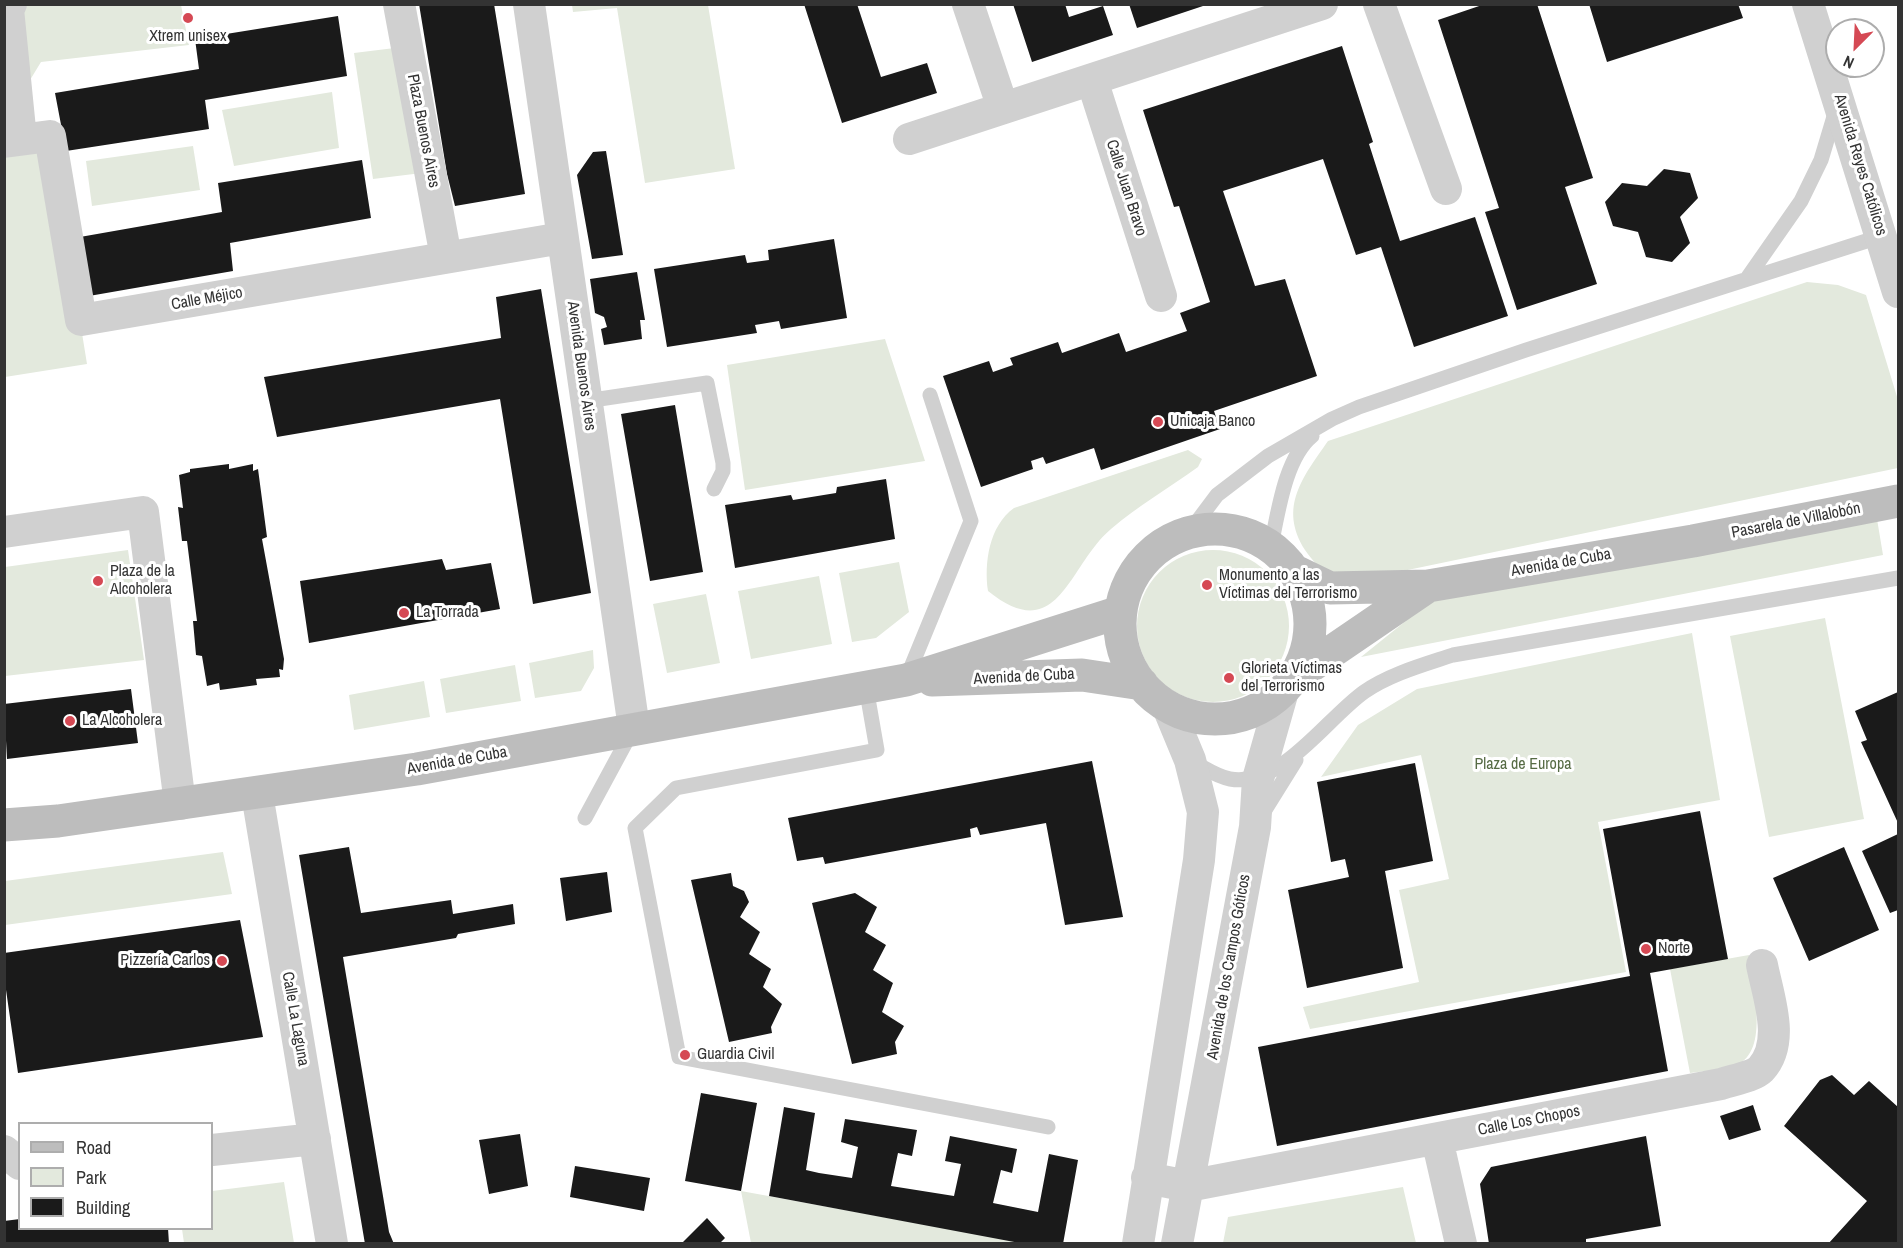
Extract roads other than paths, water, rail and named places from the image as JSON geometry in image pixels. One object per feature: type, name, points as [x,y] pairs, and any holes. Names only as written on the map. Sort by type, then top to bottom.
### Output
[{"type":"street","points":[[11,4],[8,9],[13,141]]},
{"type":"street","name":"Plaza Buenos Aires","points":[[399,4],[446,257]]},
{"type":"street","name":"Avenida Buenos Aires","points":[[529,4],[634,728]]},
{"type":"street","points":[[968,4],[1003,108]]},
{"type":"street","points":[[909,139],[1092,80],[1281,11],[1323,4]]},
{"type":"street","points":[[1379,4],[1446,189]]},
{"type":"street","name":"Avenida Reyes Católicos","points":[[1808,4],[1899,292]]},
{"type":"street","name":"Calle Juan Bravo","points":[[1092,80],[1161,296]]},
{"type":"street","name":"Calle Méjico","points":[[13,141],[50,136],[81,320],[562,238]]},
{"type":"street","name":"Pasarela de Villalobón","points":[[1693,541],[1899,501]]},
{"type":"street","points":[[4,532],[142,512],[180,804]]},
{"type":"street","points":[[1227,529],[1254,536],[1271,546],[1294,571],[1305,592],[1311,618],[1307,650],[1289,684],[1269,703],[1244,715],[1219,719],[1194,717],[1168,707],[1142,684],[1124,651],[1120,612],[1128,585],[1138,567],[1169,540],[1190,531],[1227,529]]},
{"type":"street","name":"Avenida de Cuba","points":[[1294,571],[1330,588],[1428,586],[1693,541]]},
{"type":"street","name":"Avenida de Cuba","points":[[1289,684],[1428,586]]},
{"type":"street","name":"Avenida de Cuba","points":[[4,825],[58,821],[257,794],[417,769],[906,680],[1120,612]]},
{"type":"street","name":"Avenida de Cuba","points":[[906,680],[973,680],[1082,675],[1142,684]]},
{"type":"street","name":"Avenida de los Campos Góticos","points":[[1177,1244],[1255,827],[1258,779],[1289,684]]},
{"type":"street","points":[[1138,1244],[1199,860],[1203,812],[1190,760],[1168,707]]},
{"type":"street","name":"Calle La Laguna","points":[[257,794],[332,1244]]},
{"type":"street","name":"Calle Los Chopos","points":[[1188,1186],[1721,1084],[1759,1071],[1771,1052],[1774,1028],[1762,965]]},
{"type":"street","points":[[213,1150],[315,1139]]},
{"type":"street","points":[[1437,1139],[1461,1244]]},
{"type":"street","points":[[4,1151],[18,1162]]},
{"type":"street","points":[[1148,1178],[1188,1186]]},
{"type":"lane","points":[[1748,278],[1801,201],[1821,160],[1839,98]]},
{"type":"lane","points":[[1190,531],[1217,495],[1268,456],[1332,419],[1457,372],[1882,236]]},
{"type":"lane","points":[[586,401],[706,383],[723,463],[723,471],[714,489]]},
{"type":"lane","points":[[906,680],[971,520],[930,395]]},
{"type":"lane","points":[[1271,546],[1289,473],[1304,443],[1332,419]]},
{"type":"lane","points":[[1190,760],[1218,776],[1232,780],[1258,779],[1282,765],[1306,745],[1334,715],[1366,691],[1411,669],[1453,655],[1899,578]]},
{"type":"lane","points":[[866,687],[878,750],[676,788],[635,828],[679,1058],[1048,1127]]},
{"type":"lane","points":[[585,818],[634,728]]},
{"type":"lane","points":[[1255,827],[1306,745]]},
{"type":"place","name":"Xtrem unisex","points":[[188,18]]},
{"type":"place","name":"Unicaja Banco","points":[[1158,422]]},
{"type":"place","name":"Plaza de la Alcoholera","points":[[98,581]]},
{"type":"place","name":"Monumento a las Víctimas del Terrorismo","points":[[1207,585]]},
{"type":"place","name":"La Torrada","points":[[404,613]]},
{"type":"place","name":"Glorieta Víctimas del Terrorismo","points":[[1229,678]]},
{"type":"place","name":"La Alcoholera","points":[[70,721]]},
{"type":"place","name":"Norte","points":[[1646,949]]},
{"type":"place","name":"Pizzería Carlos","points":[[222,961]]},
{"type":"place","name":"Guardia Civil","points":[[685,1055]]},
{"type":"park label","name":"Plaza de Europa","points":[[1523,765]]}]
